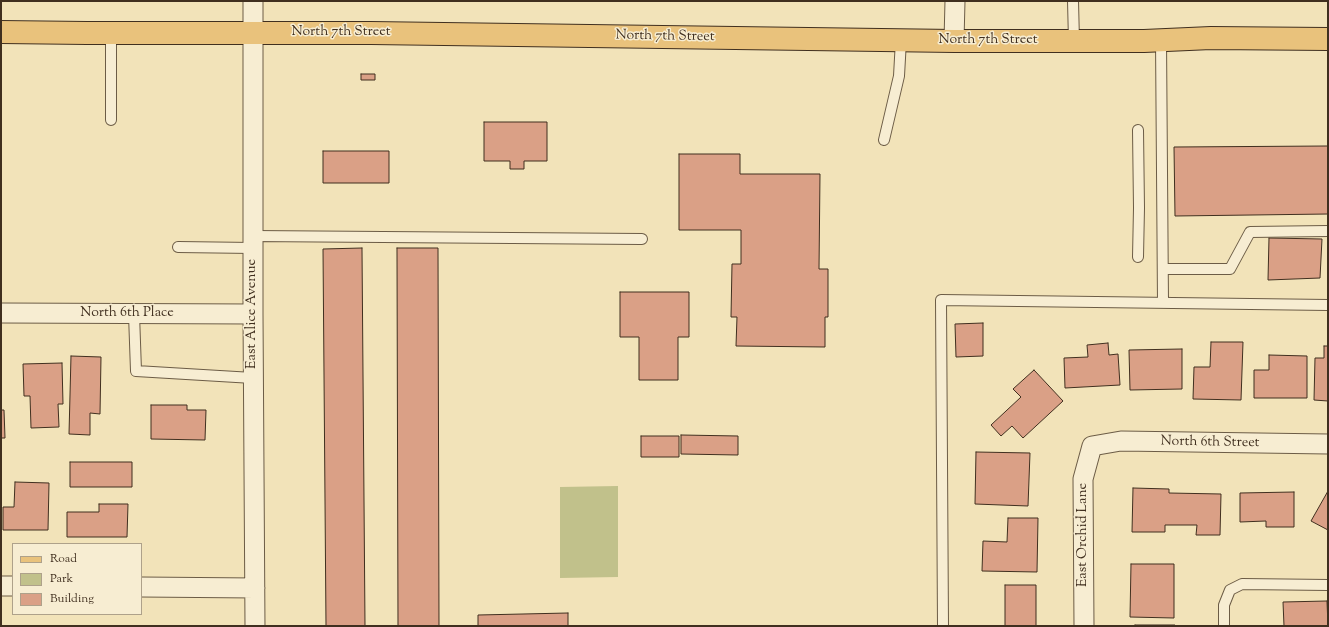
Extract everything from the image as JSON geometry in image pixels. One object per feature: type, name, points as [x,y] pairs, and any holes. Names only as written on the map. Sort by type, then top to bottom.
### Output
[{"type":"main road","name":"North 7th Street","points":[[1,32],[253,33],[954,41],[1160,40],[1211,38],[1328,39]]},
{"type":"street","name":"East Alice Avenue","points":[[253,1],[253,378],[255,626]]},
{"type":"street","points":[[954,41],[955,1]]},
{"type":"street","name":"North 6th Place","points":[[1,313],[253,314]]},
{"type":"street","name":"North 6th Street","points":[[1092,446],[1121,441],[1328,444]]},
{"type":"street","name":"East Orchid Lane","points":[[1084,626],[1083,479],[1092,446]]},
{"type":"street","points":[[1,586],[12,586]]},
{"type":"street","points":[[142,587],[255,588]]},
{"type":"lane","points":[[1072,1],[1074,41]]},
{"type":"lane","points":[[111,33],[111,120]]},
{"type":"lane","points":[[884,140],[899,76],[900,40]]},
{"type":"lane","points":[[1160,40],[1163,303]]},
{"type":"lane","points":[[1138,130],[1138,257]]},
{"type":"lane","points":[[1163,269],[1230,269],[1250,232],[1328,232]]},
{"type":"lane","points":[[178,248],[253,242],[642,238]]},
{"type":"lane","points":[[943,626],[941,300],[1328,305]]},
{"type":"lane","points":[[134,314],[136,371],[253,378]]},
{"type":"lane","points":[[1224,626],[1224,605],[1230,590],[1242,584],[1328,585]]},
{"type":"green space","points":[[618,486],[618,577],[560,578],[560,487]]},
{"type":"building","points":[[361,74],[375,74],[375,80],[361,80]]},
{"type":"building","points":[[484,122],[547,122],[547,161],[524,161],[524,169],[510,169],[510,161],[484,161]]},
{"type":"building","points":[[1328,146],[1328,214],[1175,216],[1174,147]]},
{"type":"building","points":[[323,151],[389,151],[389,183],[323,183]]},
{"type":"building","points":[[679,154],[740,154],[740,174],[820,174],[819,269],[828,269],[828,317],[825,317],[825,347],[736,346],[737,317],[731,317],[732,264],[741,264],[741,230],[679,230]]},
{"type":"building","points":[[1269,238],[1322,239],[1320,278],[1268,280]]},
{"type":"building","points":[[362,248],[365,626],[326,626],[323,249]]},
{"type":"building","points":[[397,248],[438,248],[439,626],[398,626]]},
{"type":"building","points":[[620,292],[689,292],[689,337],[678,337],[678,380],[639,380],[639,337],[620,337]]},
{"type":"building","points":[[983,323],[983,356],[956,357],[955,324]]},
{"type":"building","points":[[1211,342],[1243,342],[1241,400],[1193,399],[1194,367],[1210,367]]},
{"type":"building","points":[[1108,343],[1109,355],[1118,354],[1120,385],[1065,388],[1064,358],[1088,357],[1087,345]]},
{"type":"building","points":[[1324,346],[1328,346],[1328,401],[1314,400],[1315,358],[1324,358]]},
{"type":"building","points":[[1182,349],[1182,389],[1130,390],[1129,350]]},
{"type":"building","points":[[1269,355],[1307,356],[1307,398],[1254,398],[1254,370],[1269,370]]},
{"type":"building","points":[[71,356],[101,357],[100,414],[90,413],[90,435],[69,434]]},
{"type":"building","points":[[62,363],[63,404],[58,404],[59,427],[31,428],[30,396],[24,396],[23,364]]},
{"type":"building","points":[[1034,370],[1063,401],[1023,438],[1012,426],[1001,436],[991,425],[1021,397],[1013,389]]},
{"type":"building","points":[[151,405],[187,405],[187,410],[206,410],[205,440],[151,439]]},
{"type":"building","points":[[1,410],[4,410],[5,438],[1,438]]},
{"type":"building","points":[[681,435],[738,436],[738,455],[681,454]]},
{"type":"building","points":[[641,436],[679,436],[679,457],[641,457]]},
{"type":"building","points":[[976,452],[1030,453],[1028,506],[975,504]]},
{"type":"building","points":[[70,462],[132,462],[132,487],[70,487]]},
{"type":"building","points":[[15,482],[49,483],[48,530],[3,530],[3,507],[14,507]]},
{"type":"building","points":[[1133,488],[1169,489],[1169,493],[1221,494],[1220,535],[1196,535],[1197,525],[1165,525],[1165,532],[1132,532]]},
{"type":"building","points":[[1328,491],[1328,530],[1311,521]]},
{"type":"building","points":[[1294,492],[1294,527],[1266,527],[1266,521],[1240,522],[1240,493]]},
{"type":"building","points":[[99,504],[128,504],[127,537],[67,537],[67,512],[99,512]]},
{"type":"building","points":[[1008,518],[1038,518],[1037,572],[982,571],[983,541],[1007,542]]},
{"type":"building","points":[[1131,564],[1174,564],[1174,618],[1130,617]]},
{"type":"building","points":[[1005,585],[1036,585],[1036,626],[1005,626]]},
{"type":"building","points":[[1327,601],[1328,626],[1284,626],[1283,602]]},
{"type":"building","points":[[568,613],[568,626],[478,626],[478,615]]},
{"type":"building","points":[[1175,625],[1175,626],[1135,626]]}]
